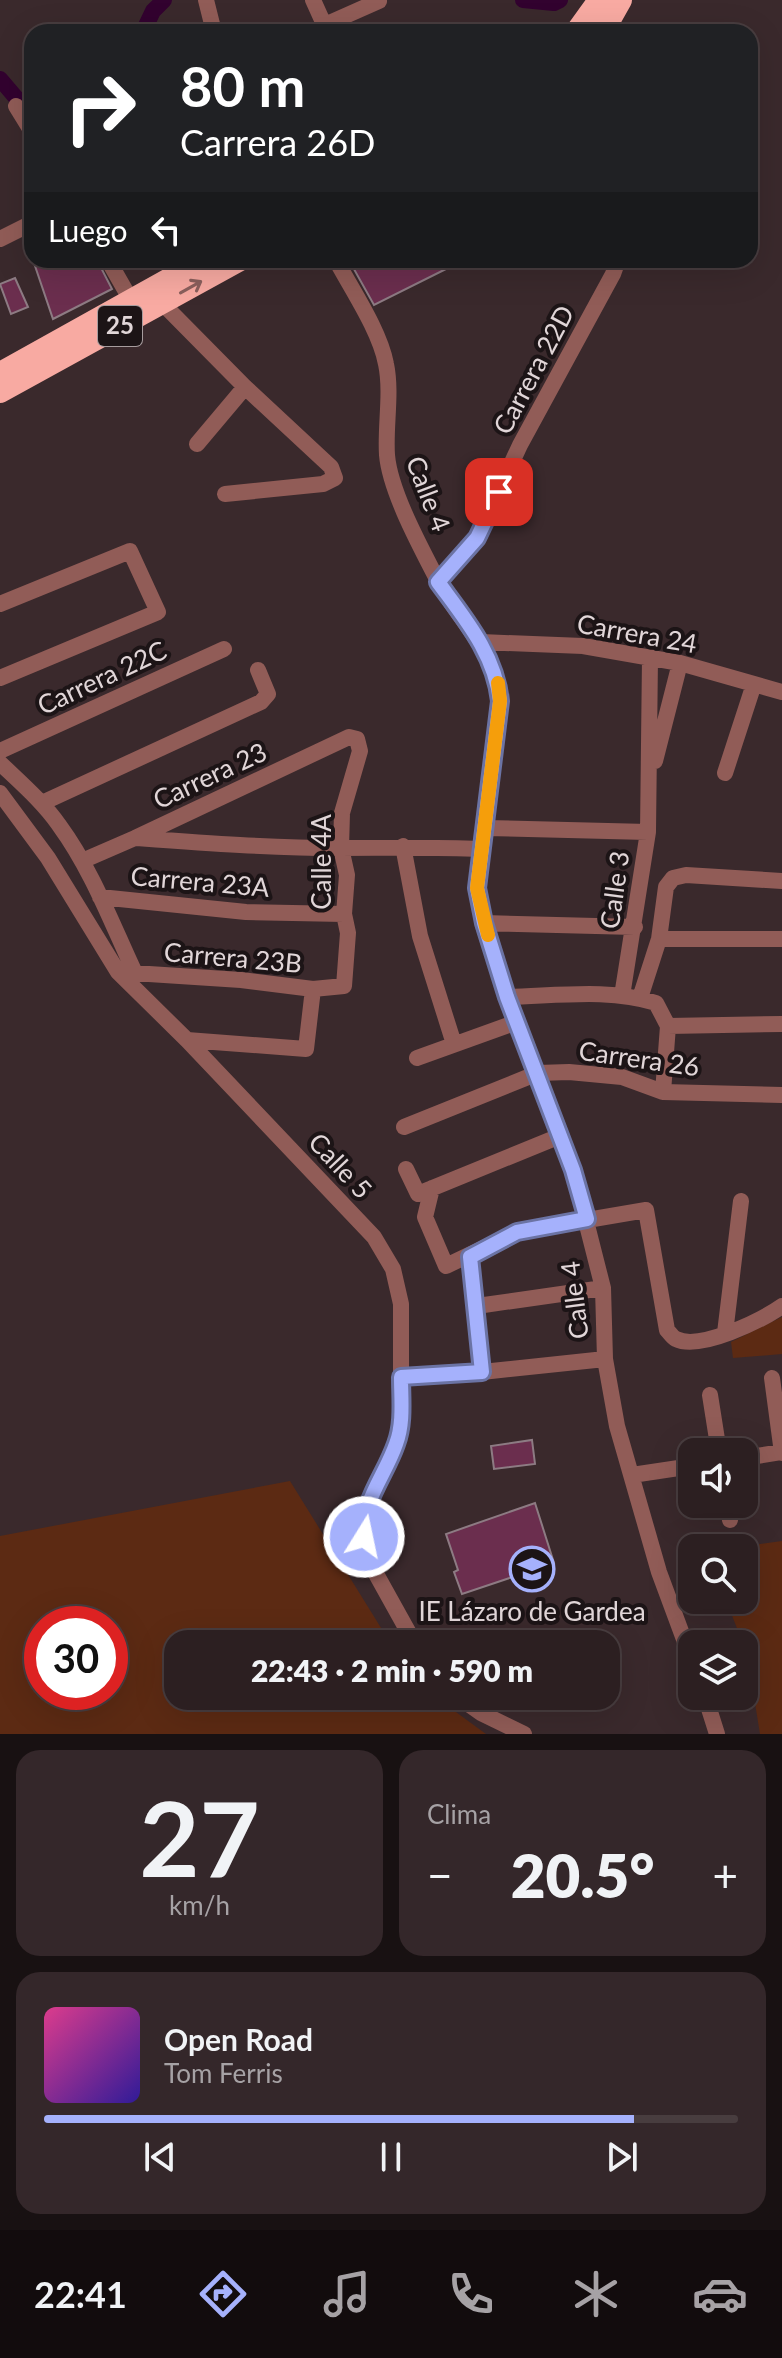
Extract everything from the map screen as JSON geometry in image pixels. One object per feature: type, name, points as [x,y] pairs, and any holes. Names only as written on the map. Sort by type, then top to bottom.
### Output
[{"type":"highway","points":[[582,24],[599,0]]},
{"type":"highway","points":[[608,24],[621,0]]},
{"type":"highway","name":"25","points":[[0,373],[189,268]]},
{"type":"highway","name":"25","points":[[0,392],[225,268]]},
{"type":"street","points":[[206,0],[212,24]]},
{"type":"street","points":[[313,0],[319,24]]},
{"type":"street","points":[[331,24],[379,1]]},
{"type":"street","points":[[16,106],[24,119]]},
{"type":"street","points":[[0,239],[24,227]]},
{"type":"street","points":[[113,268],[132,302]]},
{"type":"street","name":"Calle 4","points":[[340,268],[376,335],[386,364],[389,471],[438,582],[481,642],[498,679],[500,701],[477,888],[484,923],[507,997],[573,1170],[587,1219],[603,1288],[605,1359],[617,1426],[659,1572],[681,1630]]},
{"type":"street","name":"Carrera 22D","points":[[438,582],[477,538],[520,445],[615,268]]},
{"type":"street","points":[[162,303],[245,387],[331,467],[335,478],[323,484],[225,494]]},
{"type":"street","points":[[197,444],[245,387]]},
{"type":"street","points":[[0,604],[130,551],[158,612],[0,678]]},
{"type":"street","name":"Carrera 24","points":[[481,642],[583,646],[650,657],[782,692]]},
{"type":"street","name":"Carrera 22C","points":[[0,751],[224,649]]},
{"type":"street","name":"Calle 3","points":[[622,996],[648,832],[650,657]]},
{"type":"street","name":"Calle 3","points":[[647,789],[680,663]]},
{"type":"street","points":[[42,803],[261,702],[268,694],[258,670]]},
{"type":"street","points":[[725,773],[754,684]]},
{"type":"street","name":"Carrera 23","points":[[82,861],[349,737],[357,739]]},
{"type":"street","name":"Calle 4A","points":[[344,986],[348,933],[344,914],[347,875],[341,848],[342,813],[360,751],[357,739]]},
{"type":"street","points":[[0,763],[42,803],[82,861],[100,897],[127,973]]},
{"type":"street","name":"Calle 5","points":[[0,793],[127,973],[374,1237],[393,1269],[401,1304],[401,1426],[396,1446],[363,1520],[365,1554],[407,1630]]},
{"type":"street","points":[[485,828],[648,832]]},
{"type":"street","points":[[135,838],[255,846],[481,849]]},
{"type":"street","points":[[403,846],[420,936],[454,1044]]},
{"type":"street","points":[[640,998],[659,939],[666,887],[673,878],[686,875],[782,881]]},
{"type":"street","name":"Carrera 23A","points":[[100,897],[246,912],[344,914]]},
{"type":"street","points":[[484,923],[635,927]]},
{"type":"street","points":[[659,939],[782,939]]},
{"type":"street","name":"Carrera 23B","points":[[127,973],[241,980],[313,989],[344,986]]},
{"type":"street","points":[[187,1040],[306,1049],[313,989]]},
{"type":"street","points":[[507,997],[622,996],[656,1003],[668,1026],[663,1092]]},
{"type":"street","points":[[417,1058],[517,1022]]},
{"type":"street","points":[[668,1026],[782,1024]]},
{"type":"street","name":"Carrera 26","points":[[538,1073],[569,1072],[622,1077],[663,1092],[782,1095]]},
{"type":"street","points":[[404,1127],[538,1073]]},
{"type":"street","points":[[425,1191],[560,1136]]},
{"type":"street","points":[[406,1169],[425,1191],[425,1217],[446,1266],[517,1232],[646,1210],[667,1330],[676,1339],[694,1341],[725,1333],[766,1318],[782,1306]]},
{"type":"street","points":[[725,1333],[741,1201]]},
{"type":"street","points":[[470,1257],[482,1372]]},
{"type":"street","points":[[477,1306],[603,1288]]},
{"type":"street","points":[[401,1377],[605,1359]]},
{"type":"street","points":[[758,1456],[782,1452],[772,1378]]},
{"type":"street","points":[[710,1395],[717,1438]]},
{"type":"street","points":[[632,1475],[678,1468]]},
{"type":"street","points":[[477,1710],[524,1734]]},
{"type":"street","points":[[709,1710],[717,1734]]},
{"type":"shaded area","points":[[782,1317],[782,1354],[733,1358],[731,1342]]},
{"type":"shaded area","points":[[290,1481],[382,1630],[164,1630],[164,1710],[453,1710],[486,1734],[0,1734],[0,1536]]},
{"type":"shaded area","points":[[782,1541],[782,1734],[760,1734],[756,1710],[758,1630],[738,1630],[731,1614],[758,1614],[758,1544]]},
{"type":"building","points":[[36,268],[101,268],[112,289],[53,319]]},
{"type":"building","points":[[353,268],[448,268],[374,305]]},
{"type":"building","points":[[15,278],[28,307],[11,314],[0,284]]},
{"type":"building","points":[[532,1440],[535,1464],[494,1469],[491,1446]]},
{"type":"building","points":[[535,1503],[554,1563],[462,1594],[446,1534]]},
{"type":"waterway","points":[[147,24],[153,11],[164,0]]},
{"type":"waterway","points":[[523,0],[554,3],[560,0]]},
{"type":"waterway","points":[[0,79],[24,107]]},
{"type":"slow traffic","points":[[488,935],[477,888],[500,701],[498,683]]},
{"type":"place","name":"IE Lázaro de Gardea","points":[[532,1569]]},
{"type":"route","points":[[364,1537],[363,1520],[396,1446],[401,1426],[401,1377],[482,1372],[470,1257],[517,1232],[587,1219],[573,1170],[507,997],[484,923],[477,888],[500,701],[498,679],[481,642],[438,582],[477,538],[499,492]]}]
